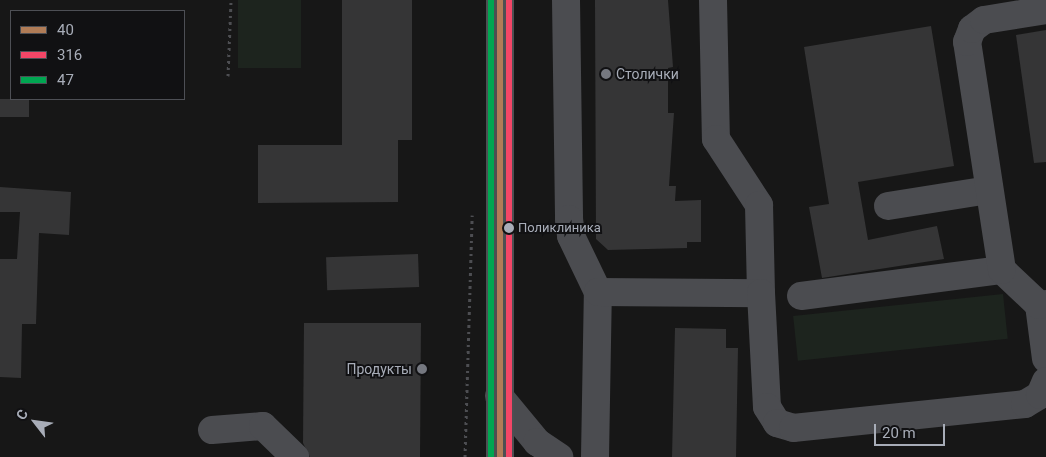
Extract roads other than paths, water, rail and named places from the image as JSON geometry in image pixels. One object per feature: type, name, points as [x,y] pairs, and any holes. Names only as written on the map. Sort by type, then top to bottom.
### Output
[{"type":"main road","points":[[500,0],[500,457]]},
{"type":"lane","points":[[566,0],[570,227],[598,292],[595,457]]},
{"type":"lane","points":[[713,0],[716,139],[759,205],[767,407],[777,422],[793,428],[1025,404],[1040,395],[1046,381]]},
{"type":"lane","points":[[1046,10],[984,20],[972,29],[967,42],[1002,270],[1043,305],[1046,359]]},
{"type":"lane","points":[[888,206],[990,190]]},
{"type":"lane","points":[[801,296],[1002,270]]},
{"type":"lane","points":[[598,292],[761,293]]},
{"type":"lane","points":[[499,396],[537,442],[559,457]]},
{"type":"lane","points":[[212,430],[263,426],[295,457]]},
{"type":"place","name":"Столички","points":[[606,74]]},
{"type":"place","name":"Поликлиника","points":[[509,228]]},
{"type":"place","name":"Продукты","points":[[422,369]]}]
